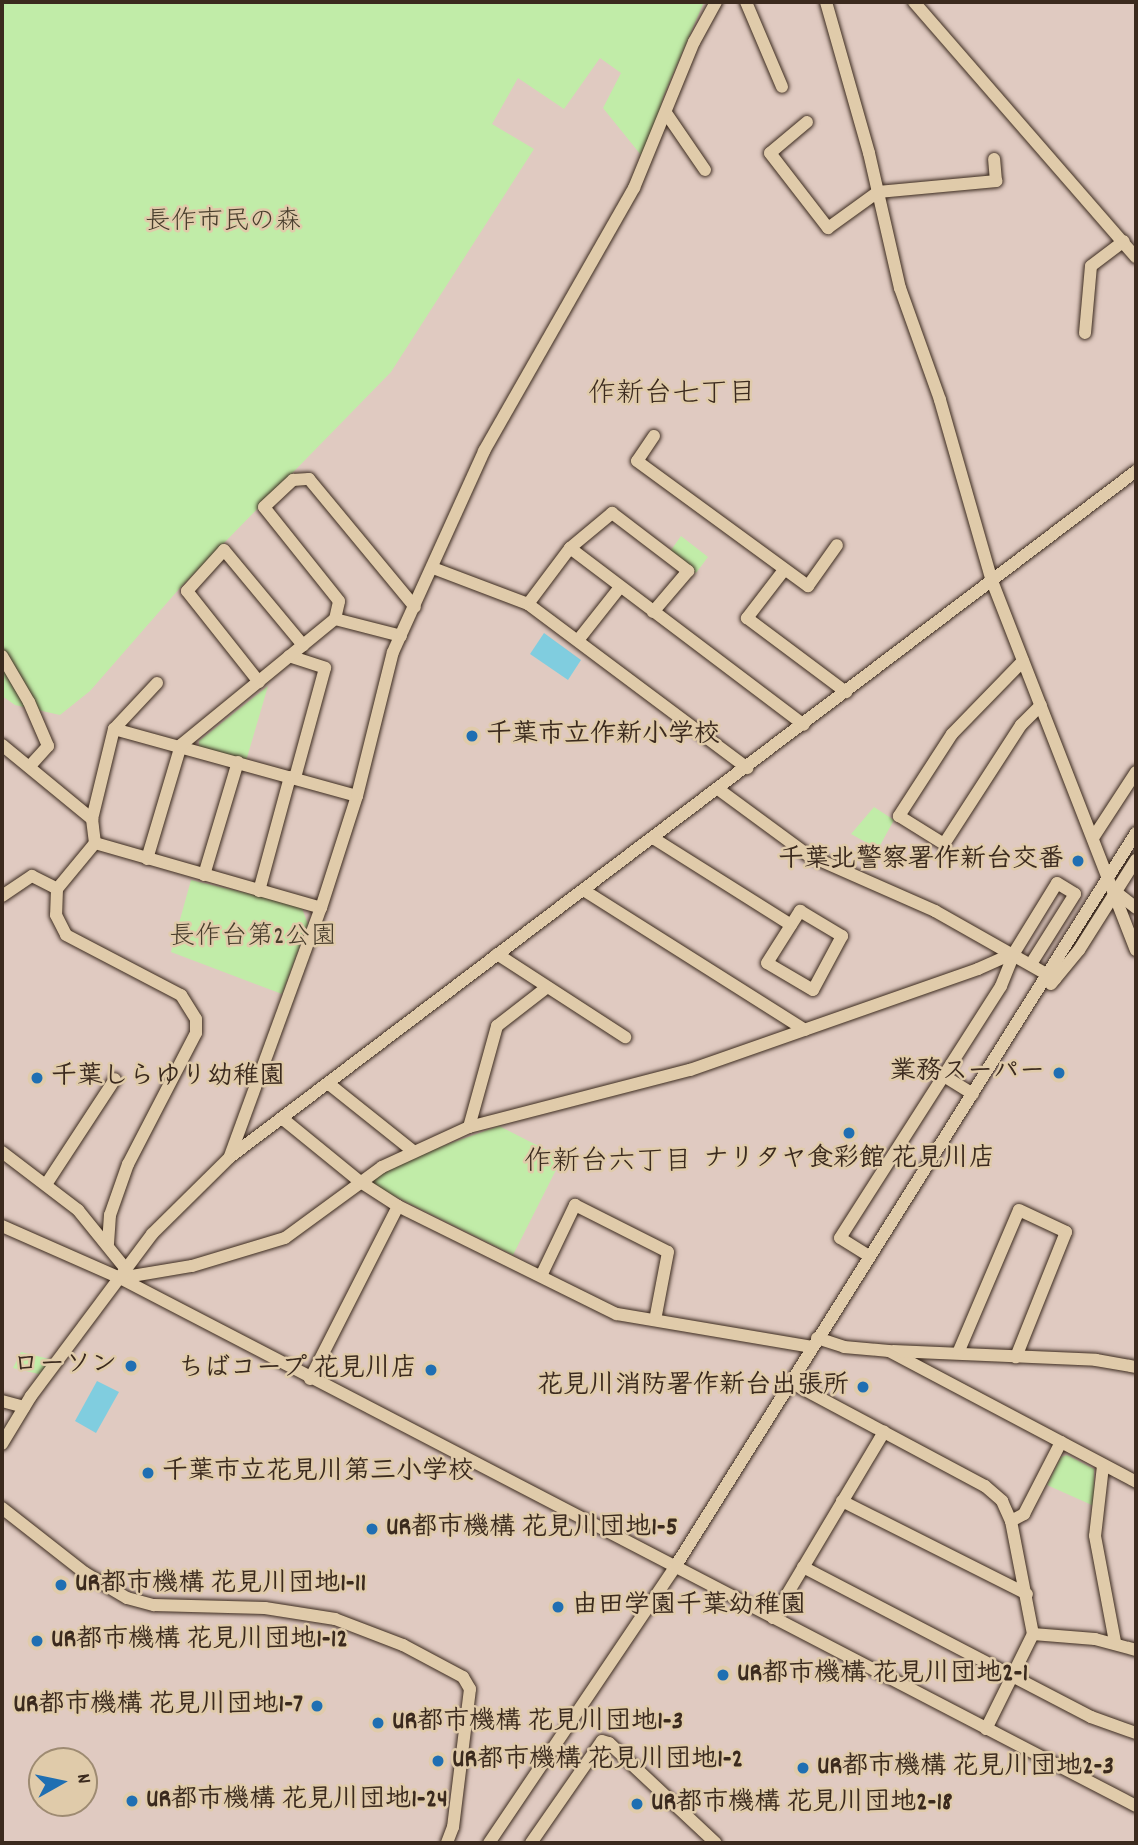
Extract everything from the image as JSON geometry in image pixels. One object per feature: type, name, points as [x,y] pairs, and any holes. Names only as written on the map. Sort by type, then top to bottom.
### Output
[{"type":"street","points":[[230,1157],[321,908],[357,796],[393,652],[484,451],[634,188],[716,2]]},
{"type":"street","points":[[746,2],[782,87]]},
{"type":"street","points":[[825,2],[878,192],[900,288],[932,375],[992,580],[1110,876],[1136,950]]},
{"type":"street","points":[[914,2],[1021,129],[1136,257]]},
{"type":"street","points":[[666,113],[705,170]]},
{"type":"street","points":[[807,122],[770,153],[828,228],[878,192],[996,181],[994,159]]},
{"type":"street","points":[[1085,333],[1091,266],[1124,241]]},
{"type":"street","points":[[654,436],[637,461],[808,586],[837,545]]},
{"type":"street","points":[[2,1444],[24,1407],[123,1273],[181,1202],[230,1157],[497,954],[585,891],[1136,471]]},
{"type":"street","points":[[147,859],[181,745],[335,619],[339,601],[264,507],[293,480],[309,479],[415,607]]},
{"type":"street","points":[[528,604],[570,548],[612,513],[688,571],[653,612]]},
{"type":"street","points":[[570,548],[804,724]]},
{"type":"street","points":[[259,682],[187,591],[224,550],[303,645]]},
{"type":"street","points":[[433,568],[528,604],[579,639],[747,768]]},
{"type":"street","points":[[784,570],[747,618],[846,692]]},
{"type":"street","points":[[579,639],[620,587]]},
{"type":"street","points":[[335,619],[401,636]]},
{"type":"street","points":[[2,656],[29,702],[48,746],[29,767]]},
{"type":"street","points":[[259,891],[326,668],[289,656]]},
{"type":"street","points":[[1023,661],[953,734],[898,816],[944,844],[1021,725],[1041,705]]},
{"type":"street","points":[[108,1246],[110,1215],[128,1164],[196,1033],[196,1019],[181,995],[66,935],[56,915],[57,889],[95,843],[92,819],[114,729],[158,683]]},
{"type":"street","points":[[114,729],[181,745],[357,796]]},
{"type":"street","points":[[2,745],[92,819]]},
{"type":"street","points":[[204,875],[238,762]]},
{"type":"street","points":[[1093,838],[1136,772]]},
{"type":"street","points":[[718,789],[736,806],[808,855],[1014,953],[1052,977]]},
{"type":"street","points":[[1052,977],[1136,833]]},
{"type":"street","points":[[653,838],[791,925]]},
{"type":"street","points":[[95,843],[321,908]]},
{"type":"street","points":[[489,1843],[675,1567],[1025,1013],[1116,893],[1136,860]]},
{"type":"street","points":[[2,896],[32,876],[57,889]]},
{"type":"street","points":[[869,1256],[840,1238],[1001,986],[1014,953],[1057,883],[1075,894],[1031,964]]},
{"type":"street","points":[[585,891],[804,1030]]},
{"type":"street","points":[[1116,893],[1136,908]]},
{"type":"street","points":[[800,911],[842,936],[813,990],[767,963],[791,925],[800,911]]},
{"type":"street","points":[[123,1273],[192,1266],[285,1238],[359,1181],[413,1151],[469,1127],[690,1070],[1014,953]]},
{"type":"street","points":[[497,954],[625,1037]]},
{"type":"street","points":[[469,1127],[497,1027],[546,988]]},
{"type":"street","points":[[944,1076],[972,1094]]},
{"type":"street","points":[[47,1183],[115,1079]]},
{"type":"street","points":[[329,1084],[413,1151]]},
{"type":"street","points":[[283,1119],[359,1181],[398,1206],[617,1314],[844,1347],[1136,1367]]},
{"type":"street","points":[[2,1152],[47,1183],[108,1246],[123,1273]]},
{"type":"street","points":[[541,1276],[575,1205],[668,1252],[655,1320]]},
{"type":"street","points":[[310,1378],[398,1206]]},
{"type":"street","points":[[958,1353],[1018,1210],[1066,1232],[1016,1357]]},
{"type":"street","points":[[2,1226],[123,1273],[310,1378],[1136,1806]]},
{"type":"street","points":[[889,1350],[1136,1482]]},
{"type":"street","points":[[790,1382],[985,1486],[1002,1501],[1011,1521],[1033,1634],[986,1729]]},
{"type":"street","points":[[2,1401],[24,1407]]},
{"type":"street","points":[[773,1618],[884,1432]]},
{"type":"street","points":[[1011,1521],[1024,1514],[1060,1442]]},
{"type":"street","points":[[1103,1466],[1095,1536],[1115,1643]]},
{"type":"street","points":[[842,1502],[1027,1594]]},
{"type":"street","points":[[2,1508],[85,1573],[127,1598],[154,1605],[265,1608],[335,1619],[403,1645],[463,1676],[470,1689],[453,1827],[447,1843]]},
{"type":"street","points":[[803,1567],[1091,1717],[1136,1733]]},
{"type":"street","points":[[1033,1634],[1115,1643],[1136,1650]]},
{"type":"street","points":[[531,1843],[602,1741],[609,1743],[716,1843]]},
{"type":"green space","name":"長作市民の森","points":[[2,2],[704,2],[664,95],[645,160],[603,108],[621,73],[600,58],[564,109],[518,78],[492,124],[534,149],[391,372],[179,589],[90,691],[60,715],[15,705],[2,696]]},
{"type":"green space","points":[[681,536],[708,557],[696,573],[669,553]]},
{"type":"green space","points":[[268,686],[246,761],[199,747],[199,741]]},
{"type":"green space","points":[[874,807],[894,820],[878,849],[851,834]]},
{"type":"green space","name":"長作台第2公園","points":[[191,880],[301,906],[308,924],[282,994],[171,952]]},
{"type":"green space","points":[[499,1126],[562,1158],[513,1255],[372,1185],[371,1180],[420,1154]]},
{"type":"green space","points":[[21,1352],[53,1360],[43,1375],[13,1368]]},
{"type":"green space","points":[[1067,1455],[1094,1469],[1094,1506],[1047,1485],[1061,1457]]},
{"type":"water","points":[[544,633],[581,660],[568,680],[530,654]]},
{"type":"water","points":[[97,1381],[119,1392],[96,1433],[75,1421]]},
{"type":"place","name":"千葉市立作新小学校","points":[[472,736]]},
{"type":"place","name":"千葉北警察署作新台交番","points":[[1078,861]]},
{"type":"place","name":"業務スーパー","points":[[1059,1073]]},
{"type":"place","name":"千葉しらゆり幼稚園","points":[[37,1078]]},
{"type":"place","name":"ナリタヤ食彩館 花見川店","points":[[849,1133]]},
{"type":"place","name":"ローソン","points":[[131,1366]]},
{"type":"place","name":"ちばコープ 花見川店","points":[[431,1370]]},
{"type":"place","name":"花見川消防署作新台出張所","points":[[863,1387]]},
{"type":"place","name":"千葉市立花見川第三小学校","points":[[148,1473]]},
{"type":"place","name":"UR都市機構 花見川団地1-5","points":[[372,1529]]},
{"type":"place","name":"UR都市機構 花見川団地1-11","points":[[61,1585]]},
{"type":"place","name":"由田学園千葉幼稚園","points":[[558,1607]]},
{"type":"place","name":"UR都市機構 花見川団地1-12","points":[[37,1641]]},
{"type":"place","name":"UR都市機構 花見川団地2-1","points":[[723,1675]]},
{"type":"place","name":"UR都市機構 花見川団地1-7","points":[[317,1706]]},
{"type":"place","name":"UR都市機構 花見川団地1-3","points":[[378,1723]]},
{"type":"place","name":"UR都市機構 花見川団地1-2","points":[[438,1761]]},
{"type":"place","name":"UR都市機構 花見川団地2-3","points":[[803,1768]]},
{"type":"place","name":"UR都市機構 花見川団地1-24","points":[[132,1801]]},
{"type":"place","name":"UR都市機構 花見川団地2-18","points":[[637,1804]]},
{"type":"district","name":"作新台七丁目","points":[[672,396]]},
{"type":"district","name":"作新台六丁目","points":[[608,1164]]}]
